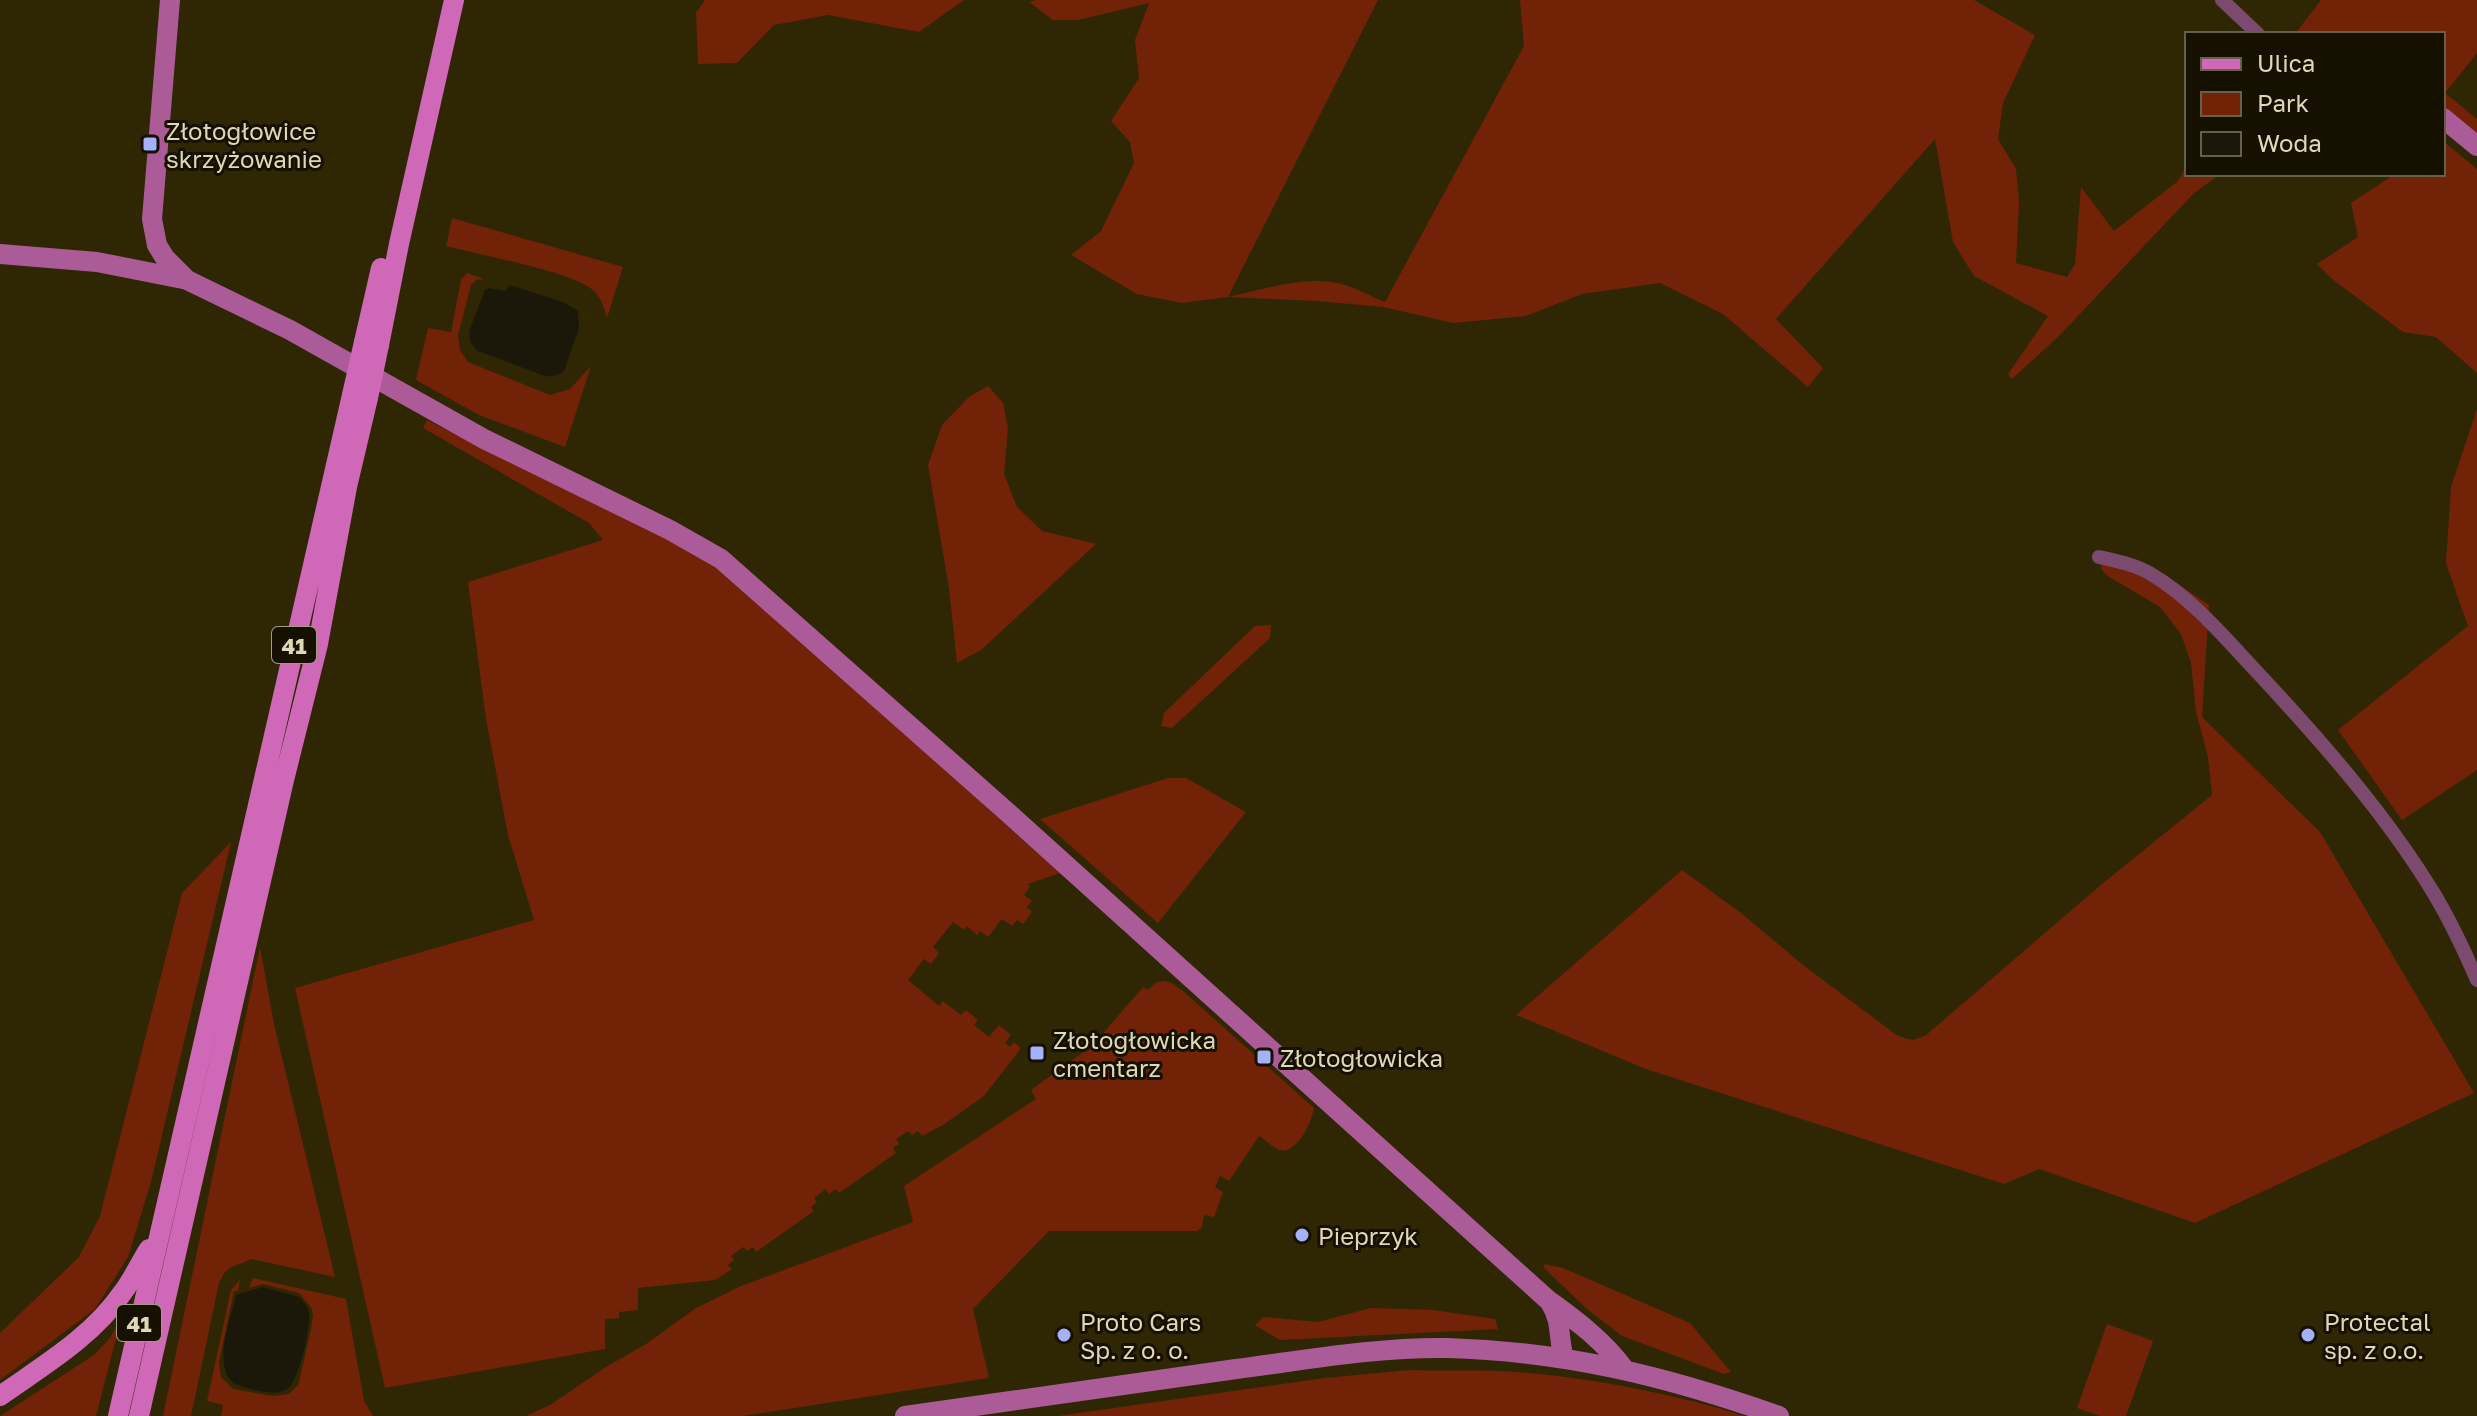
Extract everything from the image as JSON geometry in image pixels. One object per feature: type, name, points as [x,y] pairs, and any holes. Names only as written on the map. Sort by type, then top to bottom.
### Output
[{"type":"main road","points":[[170,0],[152,205],[154,232],[165,258],[178,273],[290,330],[484,439],[670,530],[721,559],[1548,1300],[1573,1318],[1616,1357],[1625,1370]]},
{"type":"main road","name":"41","points":[[118,1416],[372,344],[441,0]]},
{"type":"main road","name":"41","points":[[372,344],[399,244],[454,0]]},
{"type":"main road","points":[[2445,120],[2477,146]]},
{"type":"main road","points":[[124,267],[141,254],[154,232]]},
{"type":"main road","points":[[0,254],[65,258],[187,280]]},
{"type":"main road","name":"41","points":[[139,1416],[277,810],[315,658],[347,487],[360,396]]},
{"type":"main road","points":[[0,1396],[67,1349],[95,1325],[123,1293],[160,1230]]},
{"type":"main road","points":[[1531,1354],[1549,1332],[1552,1321],[1548,1300]]},
{"type":"main road","points":[[1548,1300],[1560,1324],[1564,1358]]},
{"type":"main road","points":[[1564,1358],[1573,1344],[1576,1330],[1573,1318]]},
{"type":"main road","points":[[905,1416],[1366,1352],[1444,1348],[1564,1358],[1625,1370],[1697,1388],[1779,1416]]},
{"type":"street","points":[[2222,0],[2256,32]]},
{"type":"street","points":[[2099,557],[2150,573],[2176,591],[2199,610],[2302,720],[2334,756],[2407,852],[2435,895],[2477,980]]},
{"type":"green space","points":[[705,0],[964,0],[919,32],[828,15],[774,25],[737,63],[698,64],[696,13]]},
{"type":"green space","points":[[1378,0],[1228,297],[1286,284],[1316,281],[1345,285],[1385,302],[1524,46],[1520,0],[1974,0],[2035,35],[2003,103],[1998,139],[2016,169],[2019,201],[2016,263],[2067,277],[2075,264],[2081,187],[2114,231],[2178,181],[2185,169],[2185,176],[2218,176],[2194,193],[2060,335],[2012,379],[2008,374],[2048,316],[1974,276],[1953,242],[1935,139],[1776,319],[1823,368],[1808,387],[1723,314],[1660,283],[1582,294],[1526,316],[1453,323],[1383,307],[1317,301],[1227,297],[1182,303],[1137,294],[1071,255],[1101,231],[1134,163],[1130,142],[1111,121],[1139,78],[1135,40],[1149,3],[1078,20],[1053,20],[1029,2]]},
{"type":"green space","points":[[2321,0],[2477,0],[2477,53],[2445,93],[2445,32],[2297,32]]},
{"type":"green space","points":[[2445,93],[2477,119],[2477,134],[2445,108]]},
{"type":"green space","points":[[2445,143],[2477,169],[2477,373],[2436,337],[2403,332],[2332,279],[2317,264],[2358,237],[2351,203],[2392,176],[2445,176]]},
{"type":"green space","points":[[452,218],[623,267],[607,318],[598,296],[581,283],[545,270],[446,246]]},
{"type":"green space","points":[[467,273],[484,279],[476,280],[471,285],[458,335],[460,350],[468,362],[550,395],[570,389],[591,366],[565,447],[479,415],[416,380],[428,328],[451,332],[461,280]]},
{"type":"green space","points":[[988,386],[1003,403],[1008,428],[1004,474],[1017,507],[1042,531],[1096,544],[981,650],[957,663],[949,588],[928,465],[942,425],[969,397]]},
{"type":"green space","points":[[2477,409],[2477,770],[2402,820],[2338,730],[2468,626],[2446,563],[2451,487]]},
{"type":"green space","points":[[427,420],[674,540],[728,575],[1060,873],[1028,884],[1030,887],[1024,895],[1032,901],[1027,907],[1032,912],[1023,924],[1017,920],[1012,926],[1002,919],[988,937],[980,931],[977,935],[967,926],[964,930],[953,922],[933,947],[939,953],[931,964],[924,959],[908,980],[939,1006],[943,1001],[961,1015],[966,1010],[978,1020],[974,1025],[989,1037],[999,1025],[1011,1035],[1005,1043],[1010,1047],[1014,1042],[1021,1048],[984,1096],[922,1136],[918,1131],[912,1135],[908,1131],[896,1139],[899,1144],[893,1148],[896,1153],[839,1193],[836,1189],[829,1194],[826,1189],[814,1198],[817,1202],[811,1207],[814,1211],[756,1252],[753,1247],[747,1251],[743,1247],[731,1256],[734,1260],[728,1265],[732,1269],[715,1280],[638,1288],[638,1310],[619,1312],[619,1318],[605,1319],[605,1349],[385,1388],[295,988],[534,920],[508,835],[486,719],[468,582],[603,540],[589,523],[423,428]]},
{"type":"green space","points":[[2102,562],[2148,577],[2167,591],[2178,584],[2209,605],[2202,717],[2320,832],[2474,1093],[2195,1223],[2039,1169],[2004,1184],[1646,1069],[1516,1015],[1682,870],[1898,1036],[1913,1040],[1925,1036],[2102,884],[2212,795],[2208,757],[2196,712],[2191,663],[2181,634],[2160,607],[2106,575],[2101,568]]},
{"type":"green space","points":[[1271,625],[1270,638],[1172,728],[1161,726],[1164,713],[1255,626]]},
{"type":"green space","points":[[1168,778],[1186,778],[1246,812],[1158,923],[1040,819]]},
{"type":"green space","points":[[231,842],[151,1182],[128,1257],[95,1309],[0,1380],[0,1333],[79,1257],[100,1216],[182,893]]},
{"type":"green space","points":[[260,947],[274,1024],[335,1277],[252,1259],[225,1272],[219,1283],[191,1416],[163,1416]]},
{"type":"green space","points":[[1163,981],[1183,991],[1314,1108],[1310,1121],[1303,1136],[1286,1150],[1277,1149],[1259,1136],[1229,1181],[1220,1176],[1215,1187],[1223,1192],[1214,1217],[1204,1215],[1202,1227],[1197,1231],[1049,1231],[973,1309],[989,1378],[743,1416],[526,1416],[550,1405],[696,1308],[741,1286],[913,1222],[904,1186],[1036,1099],[1031,1090],[1093,1045],[1143,987],[1148,990],[1155,983]]},
{"type":"green space","points":[[1545,1264],[1563,1268],[1690,1323],[1731,1372],[1724,1374],[1622,1336],[1587,1309],[1543,1267]]},
{"type":"green space","points":[[253,1278],[346,1299],[364,1401],[373,1416],[221,1416],[223,1405],[207,1401],[231,1290],[240,1280],[238,1291],[234,1291],[219,1362],[221,1377],[233,1389],[273,1396],[289,1394],[298,1385],[311,1329],[311,1307],[299,1293],[263,1284],[249,1288]]},
{"type":"green space","points":[[1371,1308],[1433,1310],[1495,1319],[1498,1329],[1280,1340],[1255,1325],[1264,1317],[1318,1322]]},
{"type":"green space","points":[[122,1315],[96,1416],[0,1416],[94,1355],[110,1338]]},
{"type":"green space","points":[[2107,1324],[2153,1341],[2126,1416],[2100,1416],[2077,1408]]},
{"type":"green space","points":[[1409,1370],[1502,1371],[1594,1381],[1745,1416],[1058,1416],[1325,1378]]},
{"type":"water","points":[[510,285],[563,302],[578,311],[579,328],[561,373],[542,375],[478,351],[472,344],[470,329],[485,290],[505,291]]},
{"type":"water","points":[[263,1287],[299,1297],[309,1312],[306,1341],[296,1376],[287,1389],[275,1393],[233,1383],[224,1365],[225,1341],[236,1295]]},
{"type":"place","name":"Złotogłowice skrzyżowanie","points":[[150,144]]},
{"type":"place","name":"Złotogłowicka cmentarz","points":[[1037,1053]]},
{"type":"place","name":"Złotogłowicka","points":[[1264,1057]]},
{"type":"place","name":"Pieprzyk","points":[[1302,1235]]},
{"type":"place","name":"Proto Cars Sp. z o. o.","points":[[1064,1335]]},
{"type":"place","name":"Protectal sp. z o.o.","points":[[2308,1335]]}]
